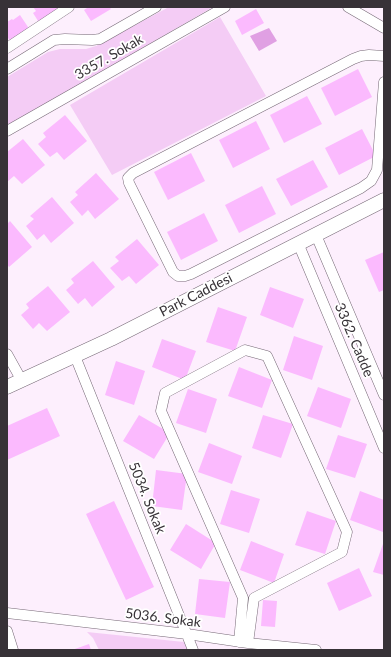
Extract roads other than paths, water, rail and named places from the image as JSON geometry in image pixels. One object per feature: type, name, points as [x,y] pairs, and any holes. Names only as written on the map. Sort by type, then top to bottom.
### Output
[{"type":"street","points":[[7,48],[69,7]]},
{"type":"street","points":[[7,69],[54,40],[92,40],[100,38],[156,7]]},
{"type":"street","name":"3357. Sokak","points":[[7,131],[225,7]]},
{"type":"street","points":[[348,7],[384,28]]},
{"type":"street","points":[[384,56],[369,55],[353,58],[133,173],[128,178],[129,183],[173,272],[178,276],[190,274],[361,188],[371,181],[377,170],[384,82]]},
{"type":"street","name":"Park Caddesi","points":[[7,387],[111,339],[384,200]]},
{"type":"street","name":"3362. Cadde","points":[[316,235],[384,395]]},
{"type":"street","name":"3362. Cadde","points":[[298,243],[384,448]]},
{"type":"street","points":[[245,350],[267,356],[347,532],[342,552],[254,598],[243,642],[243,598],[161,411],[165,392],[245,350]]},
{"type":"street","points":[[7,354],[22,380]]},
{"type":"street","name":"5034. Sokak","points":[[75,356],[193,650]]},
{"type":"street","name":"5036. Sokak","points":[[7,613],[316,650]]},
{"type":"street","points":[[7,631],[13,650]]}]
